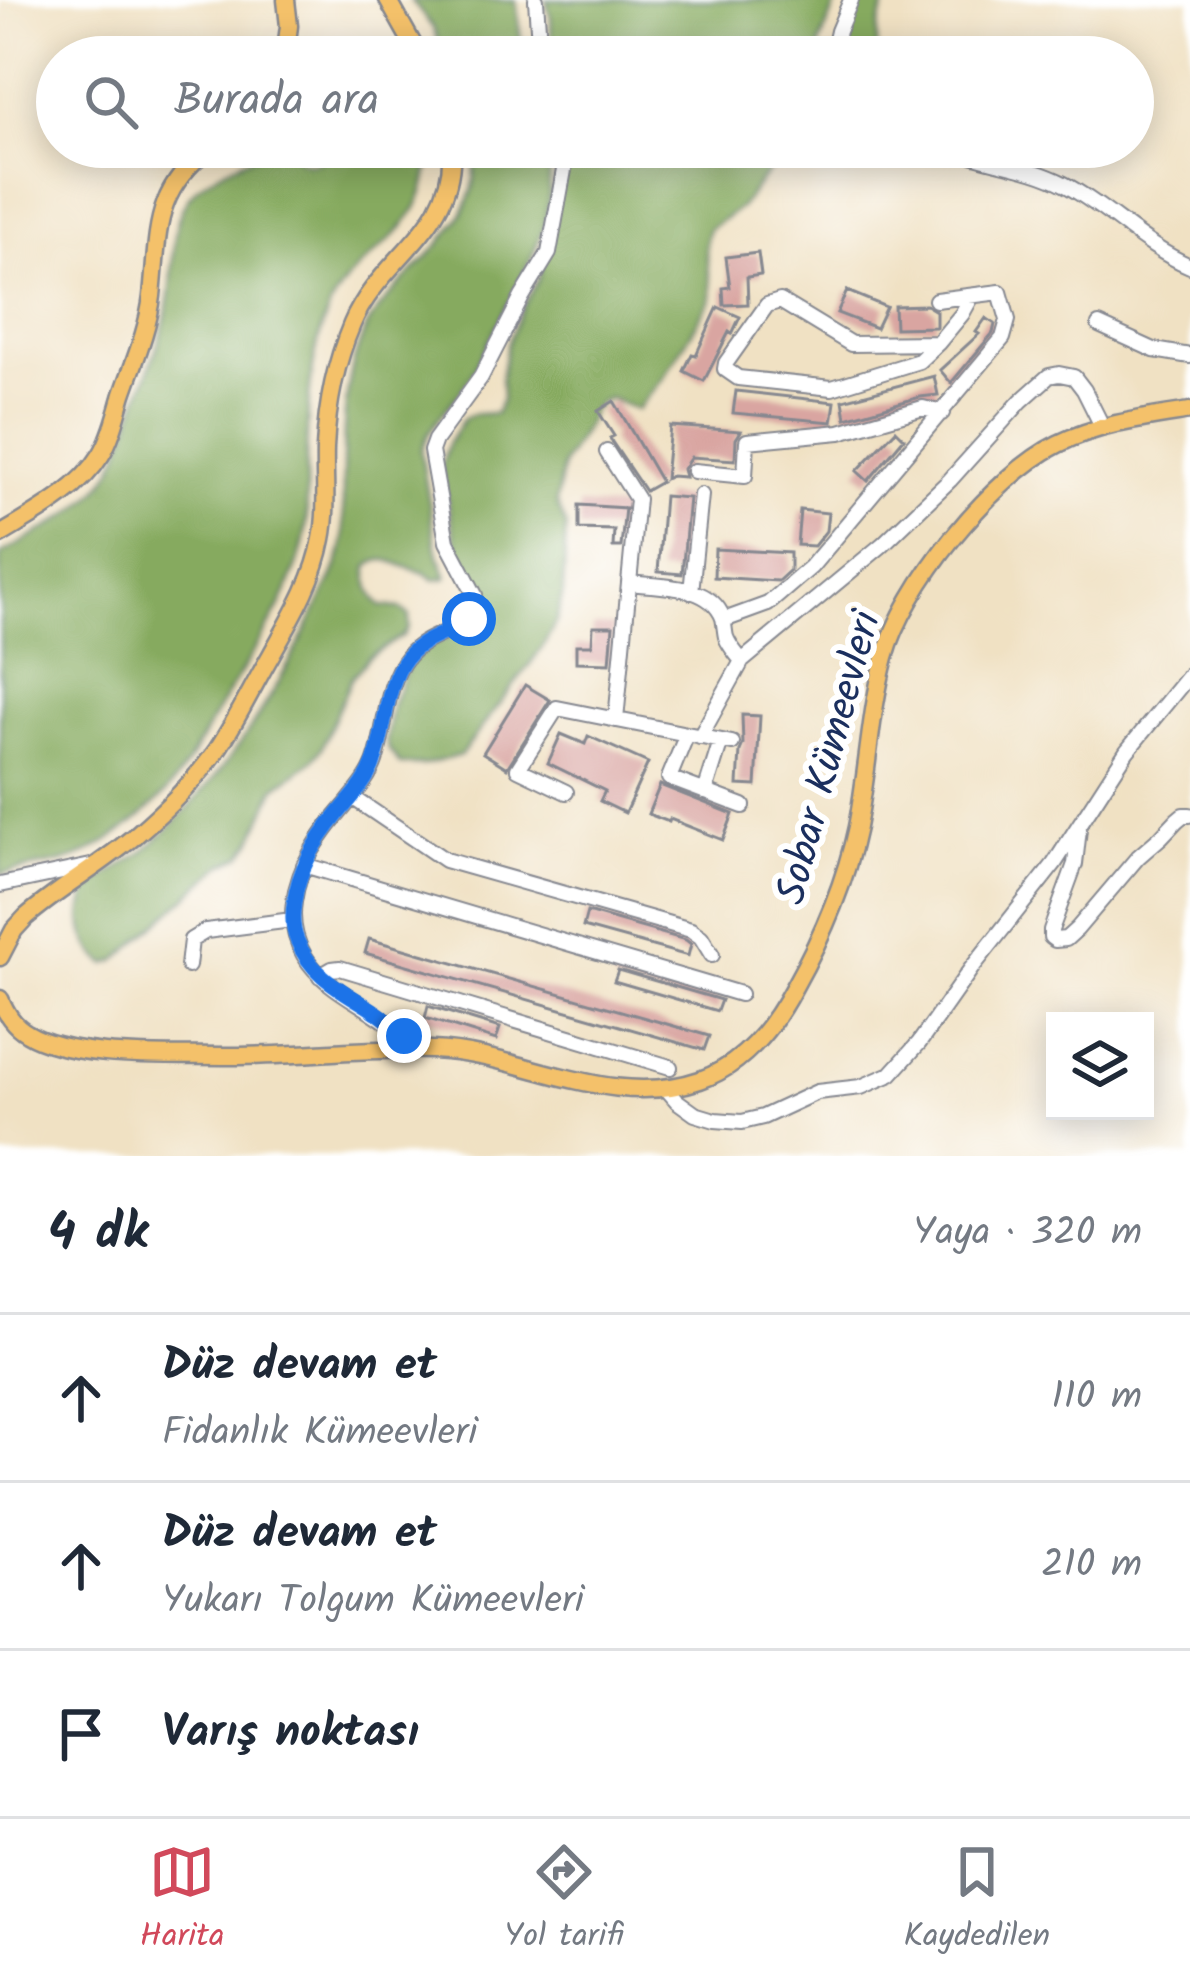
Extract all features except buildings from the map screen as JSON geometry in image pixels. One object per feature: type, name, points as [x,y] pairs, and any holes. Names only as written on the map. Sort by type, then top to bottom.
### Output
[{"type":"main road","points":[[286,0],[288,36]]},
{"type":"main road","points":[[388,0],[408,36]]},
{"type":"main road","points":[[0,536],[62,495],[102,454],[147,323],[164,203],[189,168]]},
{"type":"main road","points":[[0,957],[26,916],[158,814],[216,752],[303,598],[323,533],[328,404],[353,320],[432,222],[443,204],[450,168]]},
{"type":"main road","name":"Sobar Kümeevleri","points":[[665,1088],[715,1074],[745,1054],[771,1025],[807,964],[848,864],[885,655],[896,624],[926,574],[970,518],[1030,460],[1057,444],[1103,428],[1190,411]]},
{"type":"main road","points":[[0,999],[15,1025],[62,1047],[233,1056],[433,1050],[622,1088],[665,1088]]},
{"type":"street","points":[[536,0],[539,36]]},
{"type":"street","points":[[837,36],[851,0]]},
{"type":"street","points":[[413,1050],[398,1029],[320,976],[303,954],[293,931],[296,891],[324,831],[374,763],[391,690],[406,658],[461,625],[475,610],[475,595],[447,542],[431,451],[481,376],[549,254],[563,168]]},
{"type":"street","points":[[1019,168],[1087,198],[1155,248],[1190,266]]},
{"type":"street","points":[[724,620],[768,604],[811,567],[1003,338],[1007,320],[1000,292],[935,300]]},
{"type":"street","points":[[938,343],[851,344],[780,301],[767,305],[724,369],[738,378],[832,388],[919,361],[938,343],[962,314],[972,296]]},
{"type":"street","points":[[1099,325],[1154,350],[1190,356]]},
{"type":"street","points":[[743,806],[669,778],[742,661],[882,544],[1049,376],[1074,377],[1103,428]]},
{"type":"street","points":[[694,471],[745,476],[747,441],[840,432],[923,408],[943,413]]},
{"type":"street","points":[[607,452],[637,500],[616,720]]},
{"type":"street","points":[[691,592],[701,494]]},
{"type":"street","points":[[629,583],[703,596],[716,606],[725,634],[742,661]]},
{"type":"street","points":[[665,1088],[695,1114],[742,1122],[817,1092],[861,1087],[891,1074],[1079,828],[1127,751],[1190,674]]},
{"type":"street","points":[[566,792],[518,769],[557,708],[727,742],[705,792]]},
{"type":"street","points":[[352,797],[445,860],[691,930],[712,955]]},
{"type":"street","points":[[1079,828],[1076,864],[1051,930],[1055,940],[1066,939],[1077,929],[1138,857],[1183,815],[1190,815]]},
{"type":"street","points":[[0,885],[96,865]]},
{"type":"street","points":[[304,866],[740,994]]},
{"type":"street","points":[[188,966],[190,940],[206,931],[292,920]]},
{"type":"street","points":[[320,976],[340,968],[670,1067]]},
{"type":"green space","points":[[411,0],[516,0],[520,36],[436,36]]},
{"type":"green space","points":[[546,0],[838,0],[823,36],[551,36]]},
{"type":"green space","points":[[860,0],[887,0],[877,36],[843,36]]},
{"type":"green space","points":[[229,168],[428,168],[418,204],[404,225],[352,275],[325,319],[310,395],[306,527],[294,575],[189,760],[152,807],[86,854],[0,874],[0,555],[83,504],[115,464],[163,327],[181,212],[195,191]]},
{"type":"green space","points":[[474,168],[548,168],[549,193],[539,238],[520,282],[472,373],[433,426],[421,451],[436,546],[447,578],[434,580],[387,560],[368,567],[370,588],[381,606],[400,608],[409,615],[404,635],[369,657],[351,679],[321,749],[275,788],[242,855],[221,866],[116,961],[106,964],[83,930],[89,888],[148,848],[203,792],[280,680],[330,582],[343,543],[345,411],[359,347],[381,306],[457,221],[470,198]]},
{"type":"green space","points":[[558,168],[771,168],[740,208],[709,229],[711,300],[664,377],[637,410],[610,398],[601,401],[563,464],[556,502],[566,526],[563,593],[556,622],[542,648],[461,755],[424,765],[400,765],[386,741],[392,705],[409,663],[432,644],[472,626],[484,612],[458,555],[441,467],[464,418],[496,413],[507,344],[539,278]]},
{"type":"route","points":[[404,1036],[330,985],[311,966],[293,931],[296,891],[314,847],[374,763],[391,690],[406,658],[469,619]]}]
